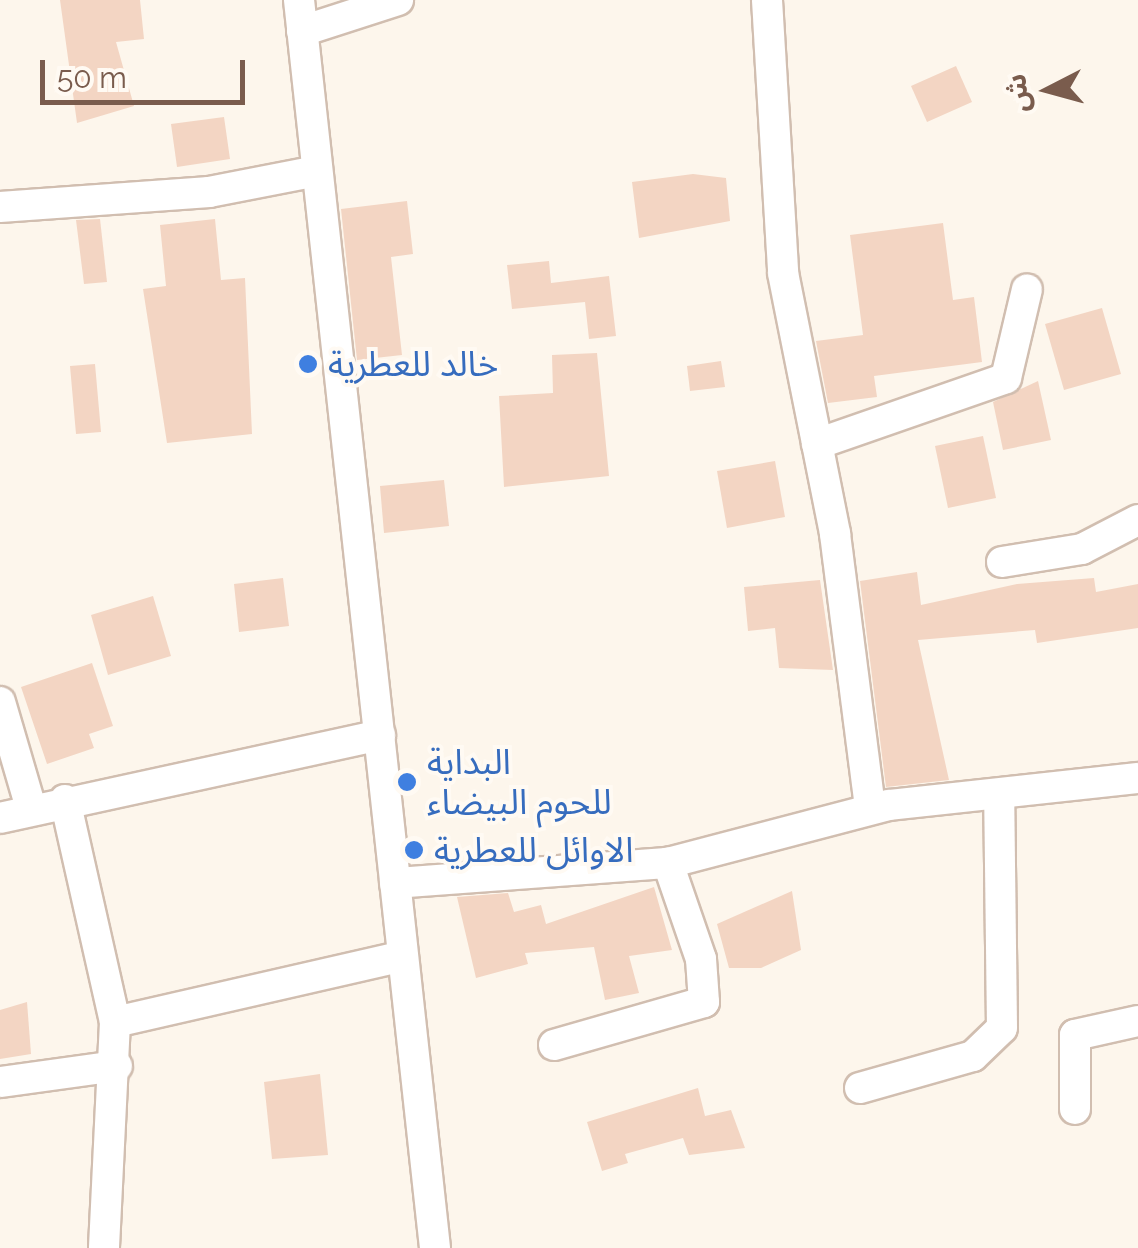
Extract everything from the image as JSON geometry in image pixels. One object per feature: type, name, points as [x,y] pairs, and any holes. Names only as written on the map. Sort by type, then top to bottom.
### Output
[{"type":"street","points":[[300,0],[436,1248]]},
{"type":"street","points":[[302,31],[398,0]]},
{"type":"street","points":[[767,0],[784,273],[818,444],[870,809]]},
{"type":"street","points":[[0,206],[209,192],[317,171]]},
{"type":"street","points":[[818,444],[1006,378],[1027,288]]},
{"type":"street","points":[[1002,562],[1082,549],[1138,520]]},
{"type":"street","points":[[0,702],[31,808]]},
{"type":"street","points":[[0,818],[65,800],[380,735]]},
{"type":"street","points":[[395,883],[668,863],[870,809],[1138,778]]},
{"type":"street","points":[[860,1088],[974,1056],[1002,1028],[999,794]]},
{"type":"street","points":[[65,800],[115,1022],[117,1066],[104,1248]]},
{"type":"street","points":[[554,1044],[704,1002],[701,959],[668,863]]},
{"type":"street","points":[[115,1022],[404,956]]},
{"type":"street","points":[[1075,1108],[1075,1035],[1138,1021]]},
{"type":"street","points":[[0,1082],[117,1066]]},
{"type":"building","points":[[60,0],[140,0],[144,39],[116,42],[134,106],[77,123]]},
{"type":"building","points":[[956,66],[972,102],[927,122],[911,86]]},
{"type":"building","points":[[224,117],[230,159],[177,167],[171,124]]},
{"type":"building","points":[[693,174],[726,178],[730,221],[639,238],[632,182]]},
{"type":"building","points":[[407,201],[413,254],[391,257],[402,355],[357,360],[341,209]]},
{"type":"building","points":[[100,219],[107,282],[84,284],[76,220]]},
{"type":"building","points":[[215,219],[221,280],[245,278],[252,434],[167,443],[143,289],[166,286],[160,225]]},
{"type":"building","points":[[943,223],[953,300],[974,297],[982,362],[874,376],[877,397],[828,403],[816,341],[863,335],[850,235]]},
{"type":"building","points":[[549,261],[551,283],[609,276],[616,336],[589,339],[585,302],[512,309],[507,265]]},
{"type":"building","points":[[1102,308],[1121,374],[1064,390],[1045,324]]},
{"type":"building","points":[[597,353],[609,476],[504,487],[499,396],[553,393],[552,355]]},
{"type":"building","points":[[721,361],[725,387],[690,391],[687,366]]},
{"type":"building","points":[[95,364],[101,432],[76,434],[70,366]]},
{"type":"building","points":[[1038,381],[1051,440],[1003,450],[993,402]]},
{"type":"building","points":[[983,436],[996,498],[948,508],[935,446]]},
{"type":"building","points":[[775,461],[785,517],[727,528],[717,471]]},
{"type":"building","points":[[444,480],[449,526],[384,533],[380,486]]},
{"type":"building","points":[[917,572],[921,605],[1017,584],[1094,578],[1096,592],[1138,584],[1138,628],[1037,643],[1035,630],[918,640],[949,780],[886,787],[860,581]]},
{"type":"building","points":[[283,578],[289,626],[239,632],[234,584]]},
{"type":"building","points":[[820,580],[833,670],[779,668],[775,628],[748,631],[744,587]]},
{"type":"building","points":[[153,596],[171,656],[108,675],[91,615]]},
{"type":"building","points":[[92,663],[113,726],[89,734],[94,748],[47,764],[21,687]]},
{"type":"building","points":[[654,887],[672,950],[629,956],[639,993],[605,1000],[594,947],[525,953],[528,964],[476,978],[457,897],[508,893],[514,912],[541,905],[546,924]]},
{"type":"building","points":[[792,891],[801,950],[761,968],[729,968],[717,924]]},
{"type":"building","points":[[27,1002],[31,1054],[0,1059],[0,1010]]},
{"type":"building","points":[[320,1074],[328,1155],[272,1159],[264,1082]]},
{"type":"building","points":[[698,1088],[705,1116],[731,1110],[745,1148],[689,1155],[683,1138],[625,1154],[628,1163],[602,1171],[587,1122]]},
{"type":"place","name":"خالد للعطرية","points":[[308,364]]},
{"type":"place","name":"البداية للحوم البيضاء","points":[[407,782]]},
{"type":"place","name":"الاوائل للعطرية","points":[[414,850]]}]
